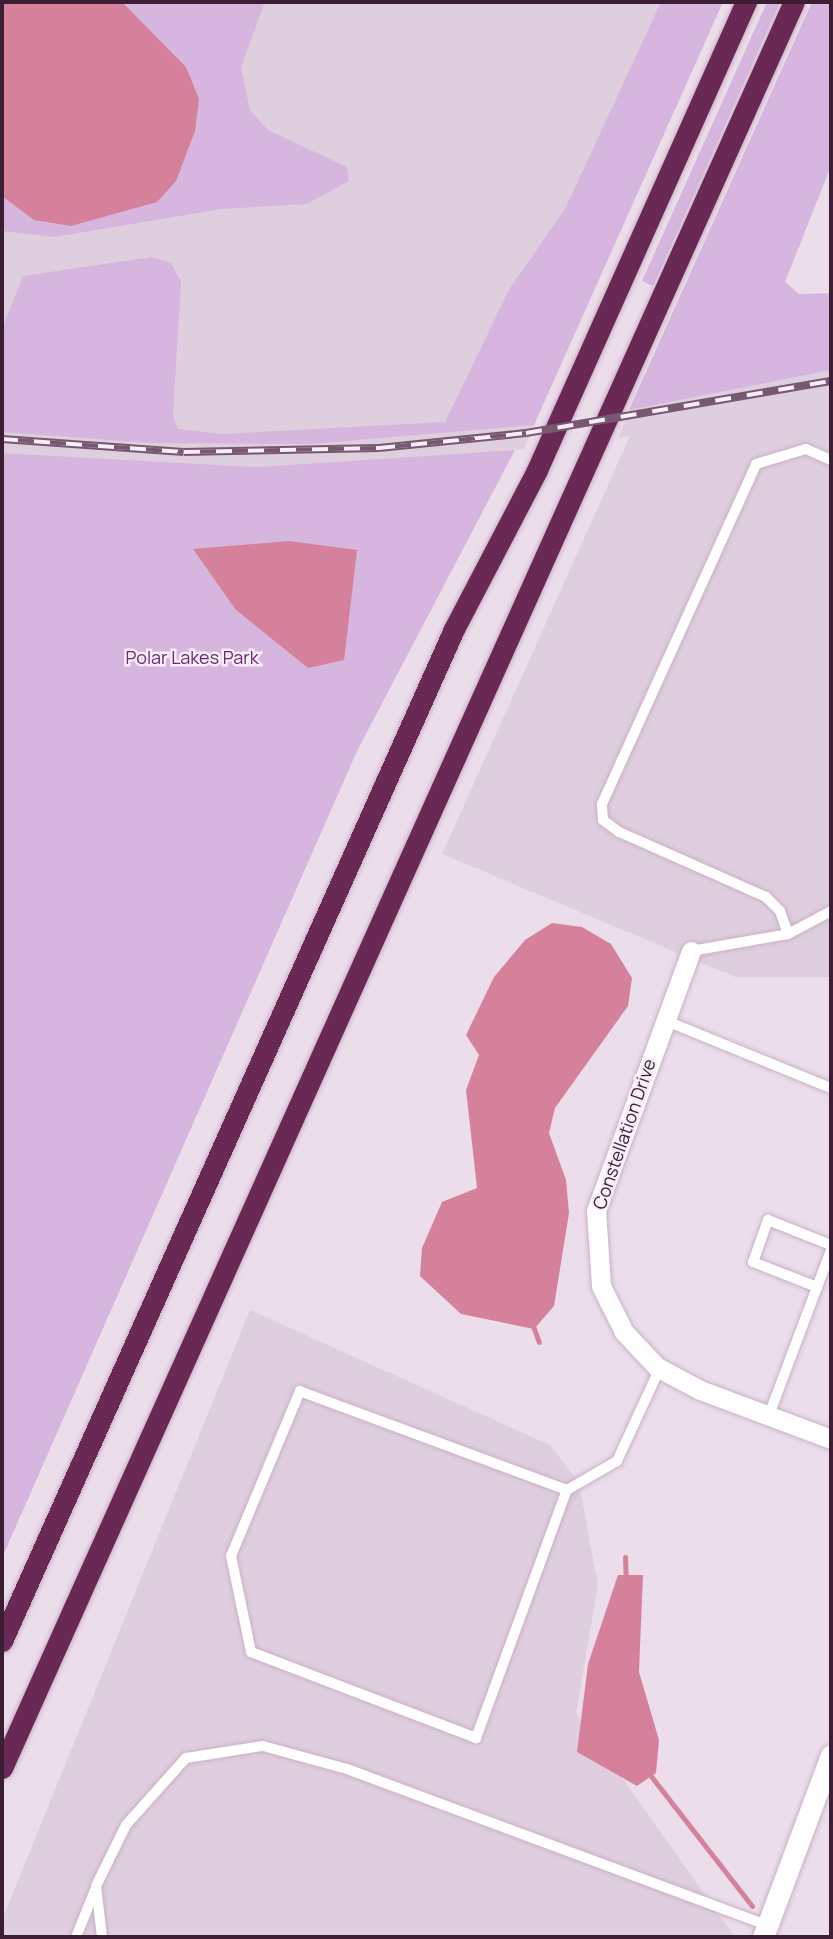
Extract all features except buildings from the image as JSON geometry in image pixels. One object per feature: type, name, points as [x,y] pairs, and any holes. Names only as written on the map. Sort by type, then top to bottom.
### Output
[{"type":"highway","points":[[2,1641],[454,629],[537,470],[746,2]]},
{"type":"highway","points":[[2,1768],[794,2]]},
{"type":"main road","points":[[765,1931],[831,1755]]},
{"type":"street","name":"Constellation Drive","points":[[691,951],[604,1180],[594,1236],[611,1310],[660,1368],[831,1439]]},
{"type":"lane","points":[[788,934],[780,911],[766,897],[619,832],[603,820],[602,804],[756,464],[806,449],[831,460]]},
{"type":"lane","points":[[691,951],[788,934],[831,911]]},
{"type":"lane","points":[[664,1020],[831,1088]]},
{"type":"lane","points":[[769,1415],[817,1287],[831,1247],[768,1220],[752,1262],[817,1287]]},
{"type":"lane","points":[[567,1490],[300,1391],[231,1556],[251,1652],[476,1738],[567,1490],[617,1461],[660,1368]]},
{"type":"lane","points":[[76,1937],[96,1886],[126,1825],[187,1758],[263,1746],[347,1769],[765,1931]]},
{"type":"lane","points":[[96,1886],[102,1937]]},
{"type":"shaded area","points":[[2,2],[711,2],[524,449],[257,467],[2,453]]},
{"type":"shaded area","points":[[2,2],[122,2],[186,67],[199,99],[195,131],[176,181],[157,202],[71,226],[34,220],[2,196]]},
{"type":"shaded area","points":[[831,362],[831,977],[735,977],[442,854],[630,436],[618,438],[635,398]]},
{"type":"shaded area","points":[[289,541],[357,550],[344,660],[308,668],[236,610],[193,549]]},
{"type":"shaded area","points":[[552,923],[582,927],[611,944],[632,978],[628,1006],[555,1108],[549,1133],[566,1180],[569,1213],[554,1306],[534,1329],[461,1314],[420,1276],[422,1248],[442,1202],[477,1188],[466,1090],[479,1055],[466,1035],[494,977],[525,940]]},
{"type":"shaded area","points":[[250,1310],[550,1445],[579,1483],[598,1586],[576,1713],[735,1937],[2,1937],[2,1920]]},
{"type":"shaded area","points":[[618,1575],[643,1575],[639,1672],[659,1740],[656,1773],[637,1786],[577,1752],[588,1664]]},
{"type":"green space","points":[[2,2],[265,2],[241,67],[250,110],[268,130],[347,167],[349,181],[307,204],[221,209],[55,237],[2,231]]},
{"type":"green space","points":[[661,2],[723,2],[534,425],[311,444],[151,443],[2,432],[2,329],[23,276],[152,257],[171,263],[181,282],[173,416],[178,429],[222,434],[445,422],[510,288],[565,209]]},
{"type":"green space","points":[[767,2],[780,2],[653,286],[642,281]]},
{"type":"green space","points":[[812,2],[831,2],[831,166],[785,282],[799,294],[831,293],[831,370],[629,410]]},
{"type":"green space","name":"Polar Lakes Park","points":[[515,450],[357,751],[2,1558],[2,453],[257,467]]},
{"type":"waterway","points":[[532,1323],[539,1342]]},
{"type":"waterway","points":[[625,1557],[626,1582]]},
{"type":"waterway","points":[[647,1771],[752,1906]]},
{"type":"railway","points":[[2,439],[184,452],[379,448],[526,433],[831,381]]}]
